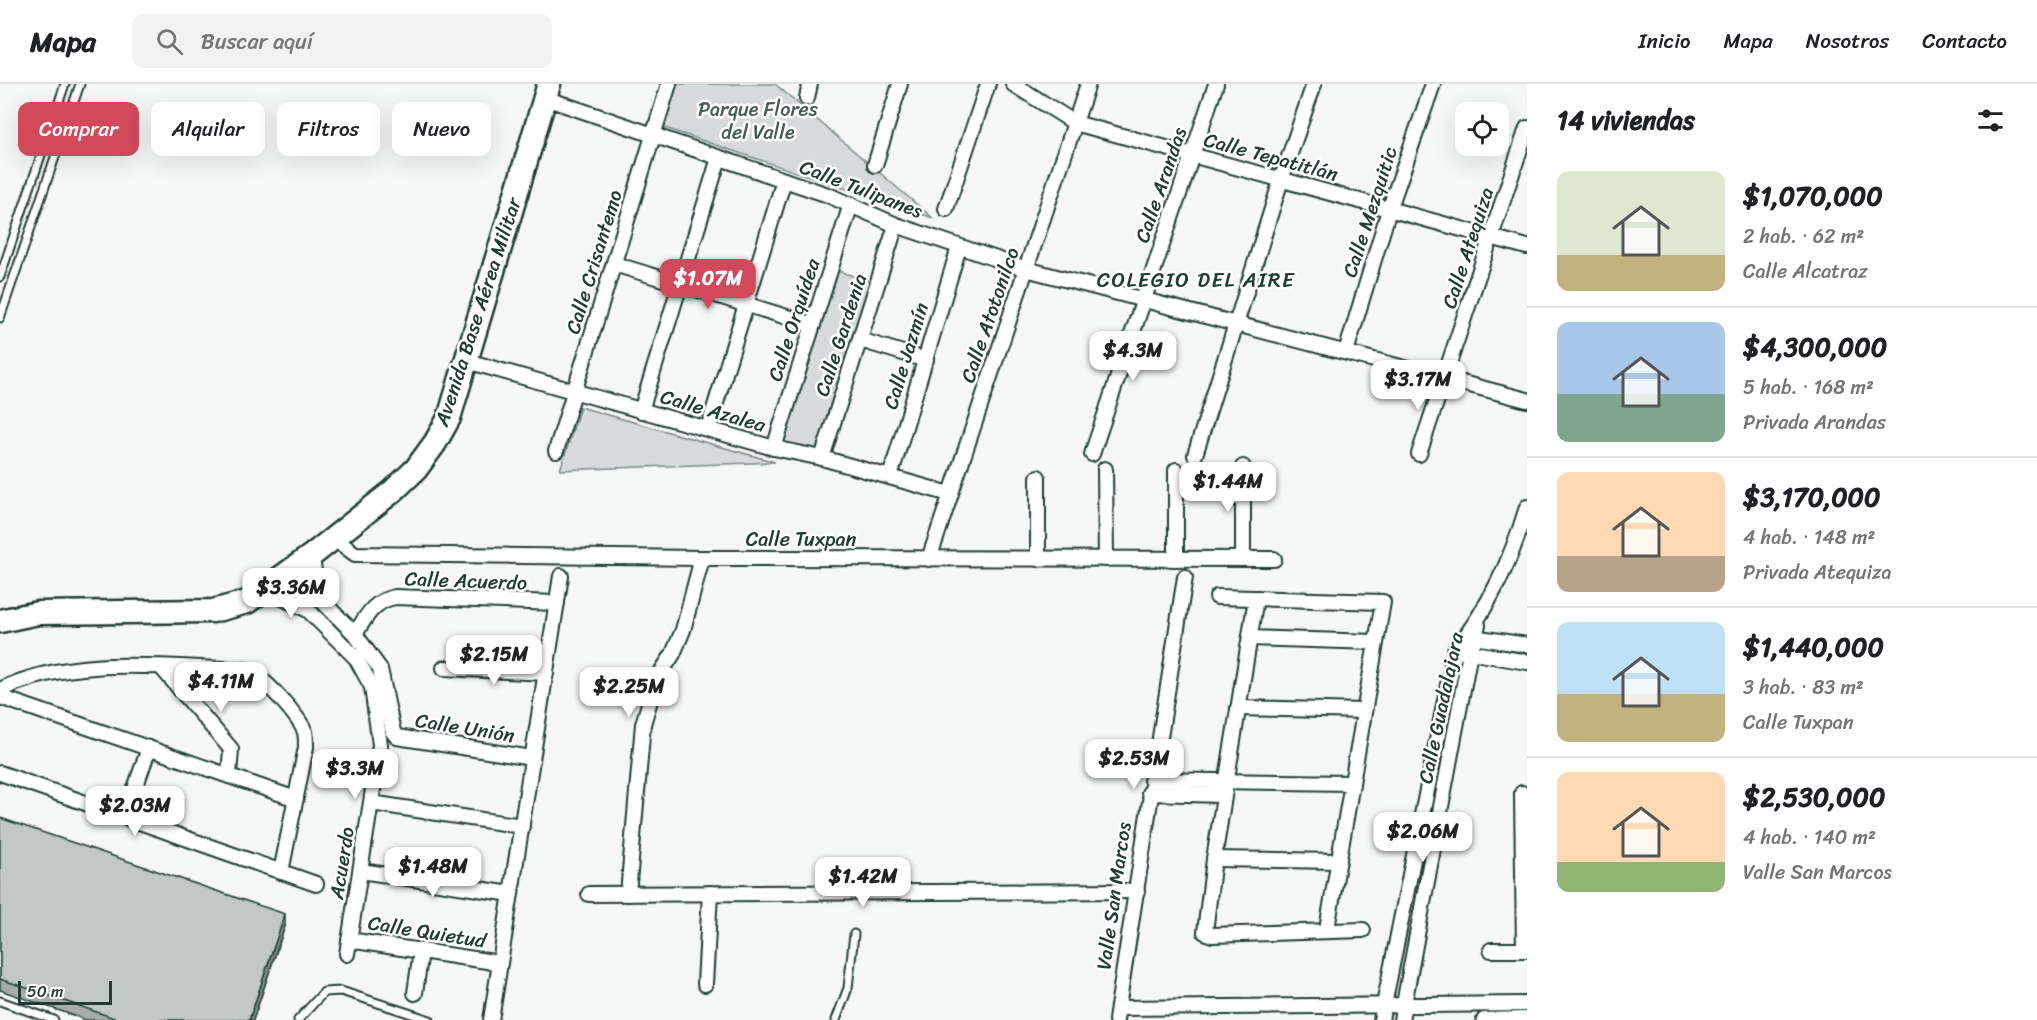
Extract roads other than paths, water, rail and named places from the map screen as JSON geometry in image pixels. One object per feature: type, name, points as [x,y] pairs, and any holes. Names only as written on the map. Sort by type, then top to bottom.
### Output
[{"type":"main road","name":"Avenida Base Aérea Militar","points":[[0,621],[38,613],[213,611],[247,602],[311,556],[416,470],[449,418],[547,91]]},
{"type":"street","name":"Calle Crisantemo","points":[[556,451],[669,84]]},
{"type":"street","points":[[875,165],[900,84]]},
{"type":"street","points":[[946,209],[988,84]]},
{"type":"street","name":"Calle Tepatitlán","points":[[1013,84],[1075,123],[1527,247]]},
{"type":"street","name":"Calle Atotonilco","points":[[929,558],[1088,84]]},
{"type":"street","name":"Calle Arandas","points":[[1092,454],[1216,84]]},
{"type":"street","points":[[1195,455],[1281,180],[1314,84]]},
{"type":"street","name":"Calle Mezquitic","points":[[1346,352],[1389,210],[1433,84]]},
{"type":"street","name":"Calle Tulipanes","points":[[547,91],[653,135],[851,204],[896,225],[959,247],[1026,268],[1527,399]]},
{"type":"street","name":"Calle Atequiza","points":[[1419,454],[1446,379],[1527,128]]},
{"type":"street","points":[[641,411],[719,158]]},
{"type":"street","points":[[708,429],[784,180]]},
{"type":"street","name":"Calle Orquídea","points":[[774,448],[851,204]]},
{"type":"street","name":"Calle Gardenia","points":[[822,458],[896,225]]},
{"type":"street","name":"Calle Jazmín","points":[[890,477],[959,247]]},
{"type":"street","points":[[614,264],[813,325]]},
{"type":"street","points":[[860,340],[926,360]]},
{"type":"street","name":"Calle Azalea","points":[[467,361],[774,448],[822,458],[950,494]]},
{"type":"street","points":[[1243,467],[1243,559]]},
{"type":"street","points":[[1104,469],[1106,559]]},
{"type":"street","points":[[1176,470],[1176,559]]},
{"type":"street","points":[[1038,477],[1038,559]]},
{"type":"street","name":"Calle Guadalajara","points":[[1382,1013],[1455,650],[1470,636],[1513,554],[1527,507]]},
{"type":"street","name":"Calle Tuxpan","points":[[334,538],[355,554],[702,558],[1274,559]]},
{"type":"street","points":[[308,610],[320,599],[311,556]]},
{"type":"street","points":[[628,894],[643,724],[656,680],[683,630],[702,558]]},
{"type":"street","points":[[491,1020],[561,576]]},
{"type":"street","name":"Valle San Marcos","points":[[1117,1014],[1150,787],[1185,577]]},
{"type":"street","name":"Acuerdo","points":[[266,590],[308,610],[356,658],[372,687],[386,734]]},
{"type":"street","name":"Calle Acuerdo","points":[[355,634],[373,607],[382,600],[395,597],[557,603]]},
{"type":"street","points":[[1217,597],[1383,602],[1328,929]]},
{"type":"street","points":[[1256,598],[1214,859],[1205,933],[1363,930]]},
{"type":"street","name":"Acuerdo","points":[[320,599],[355,634],[380,669],[386,734],[371,803],[348,947]]},
{"type":"street","points":[[321,622],[338,617]]},
{"type":"street","points":[[1470,636],[1527,645]]},
{"type":"street","name":"Calle Guadalajara","points":[[1402,1013],[1470,652],[1470,636]]},
{"type":"street","points":[[1250,638],[1376,642]]},
{"type":"street","points":[[1455,650],[1527,662]]},
{"type":"street","points":[[161,667],[231,749],[229,776]]},
{"type":"street","points":[[0,690],[28,677],[70,669],[161,667],[246,669],[258,674],[305,732],[306,747],[281,872]]},
{"type":"street","points":[[444,668],[546,673]]},
{"type":"street","points":[[0,697],[296,799]]},
{"type":"street","points":[[1239,708],[1365,711]]},
{"type":"street","name":"Calle Unión","points":[[386,734],[532,758]]},
{"type":"street","points":[[125,817],[149,748]]},
{"type":"street","points":[[0,773],[316,884]]},
{"type":"street","points":[[1150,787],[1225,788],[1352,783]]},
{"type":"street","points":[[1491,950],[1525,950],[1522,793]]},
{"type":"street","points":[[371,803],[522,826]]},
{"type":"street","points":[[1214,859],[1339,861]]},
{"type":"street","points":[[360,871],[511,894]]},
{"type":"street","points":[[1408,886],[1414,879],[1420,878],[1424,882],[1425,889]]},
{"type":"street","points":[[589,894],[1136,891]]},
{"type":"street","points":[[705,984],[710,893]]},
{"type":"street","name":"Calle Quietud","points":[[348,947],[421,951],[500,963]]},
{"type":"street","points":[[415,993],[421,951]]},
{"type":"street","points":[[1117,1014],[1402,1013],[1527,1004]]},
{"type":"street","points":[[1484,1020],[1527,1019]]},
{"type":"lane","points":[[0,277],[65,84]]},
{"type":"lane","points":[[0,318],[80,84]]},
{"type":"lane","points":[[836,1020],[848,988],[854,934]]},
{"type":"lane","points":[[298,1020],[324,992],[340,991],[430,1020]]},
{"type":"lane","points":[[0,1001],[54,1020]]},
{"type":"district","name":"COLEGIO DEL AIRE","points":[[1196,280]]},
{"type":"park label","name":"Parque Flores del Valle","points":[[758,120]]}]
